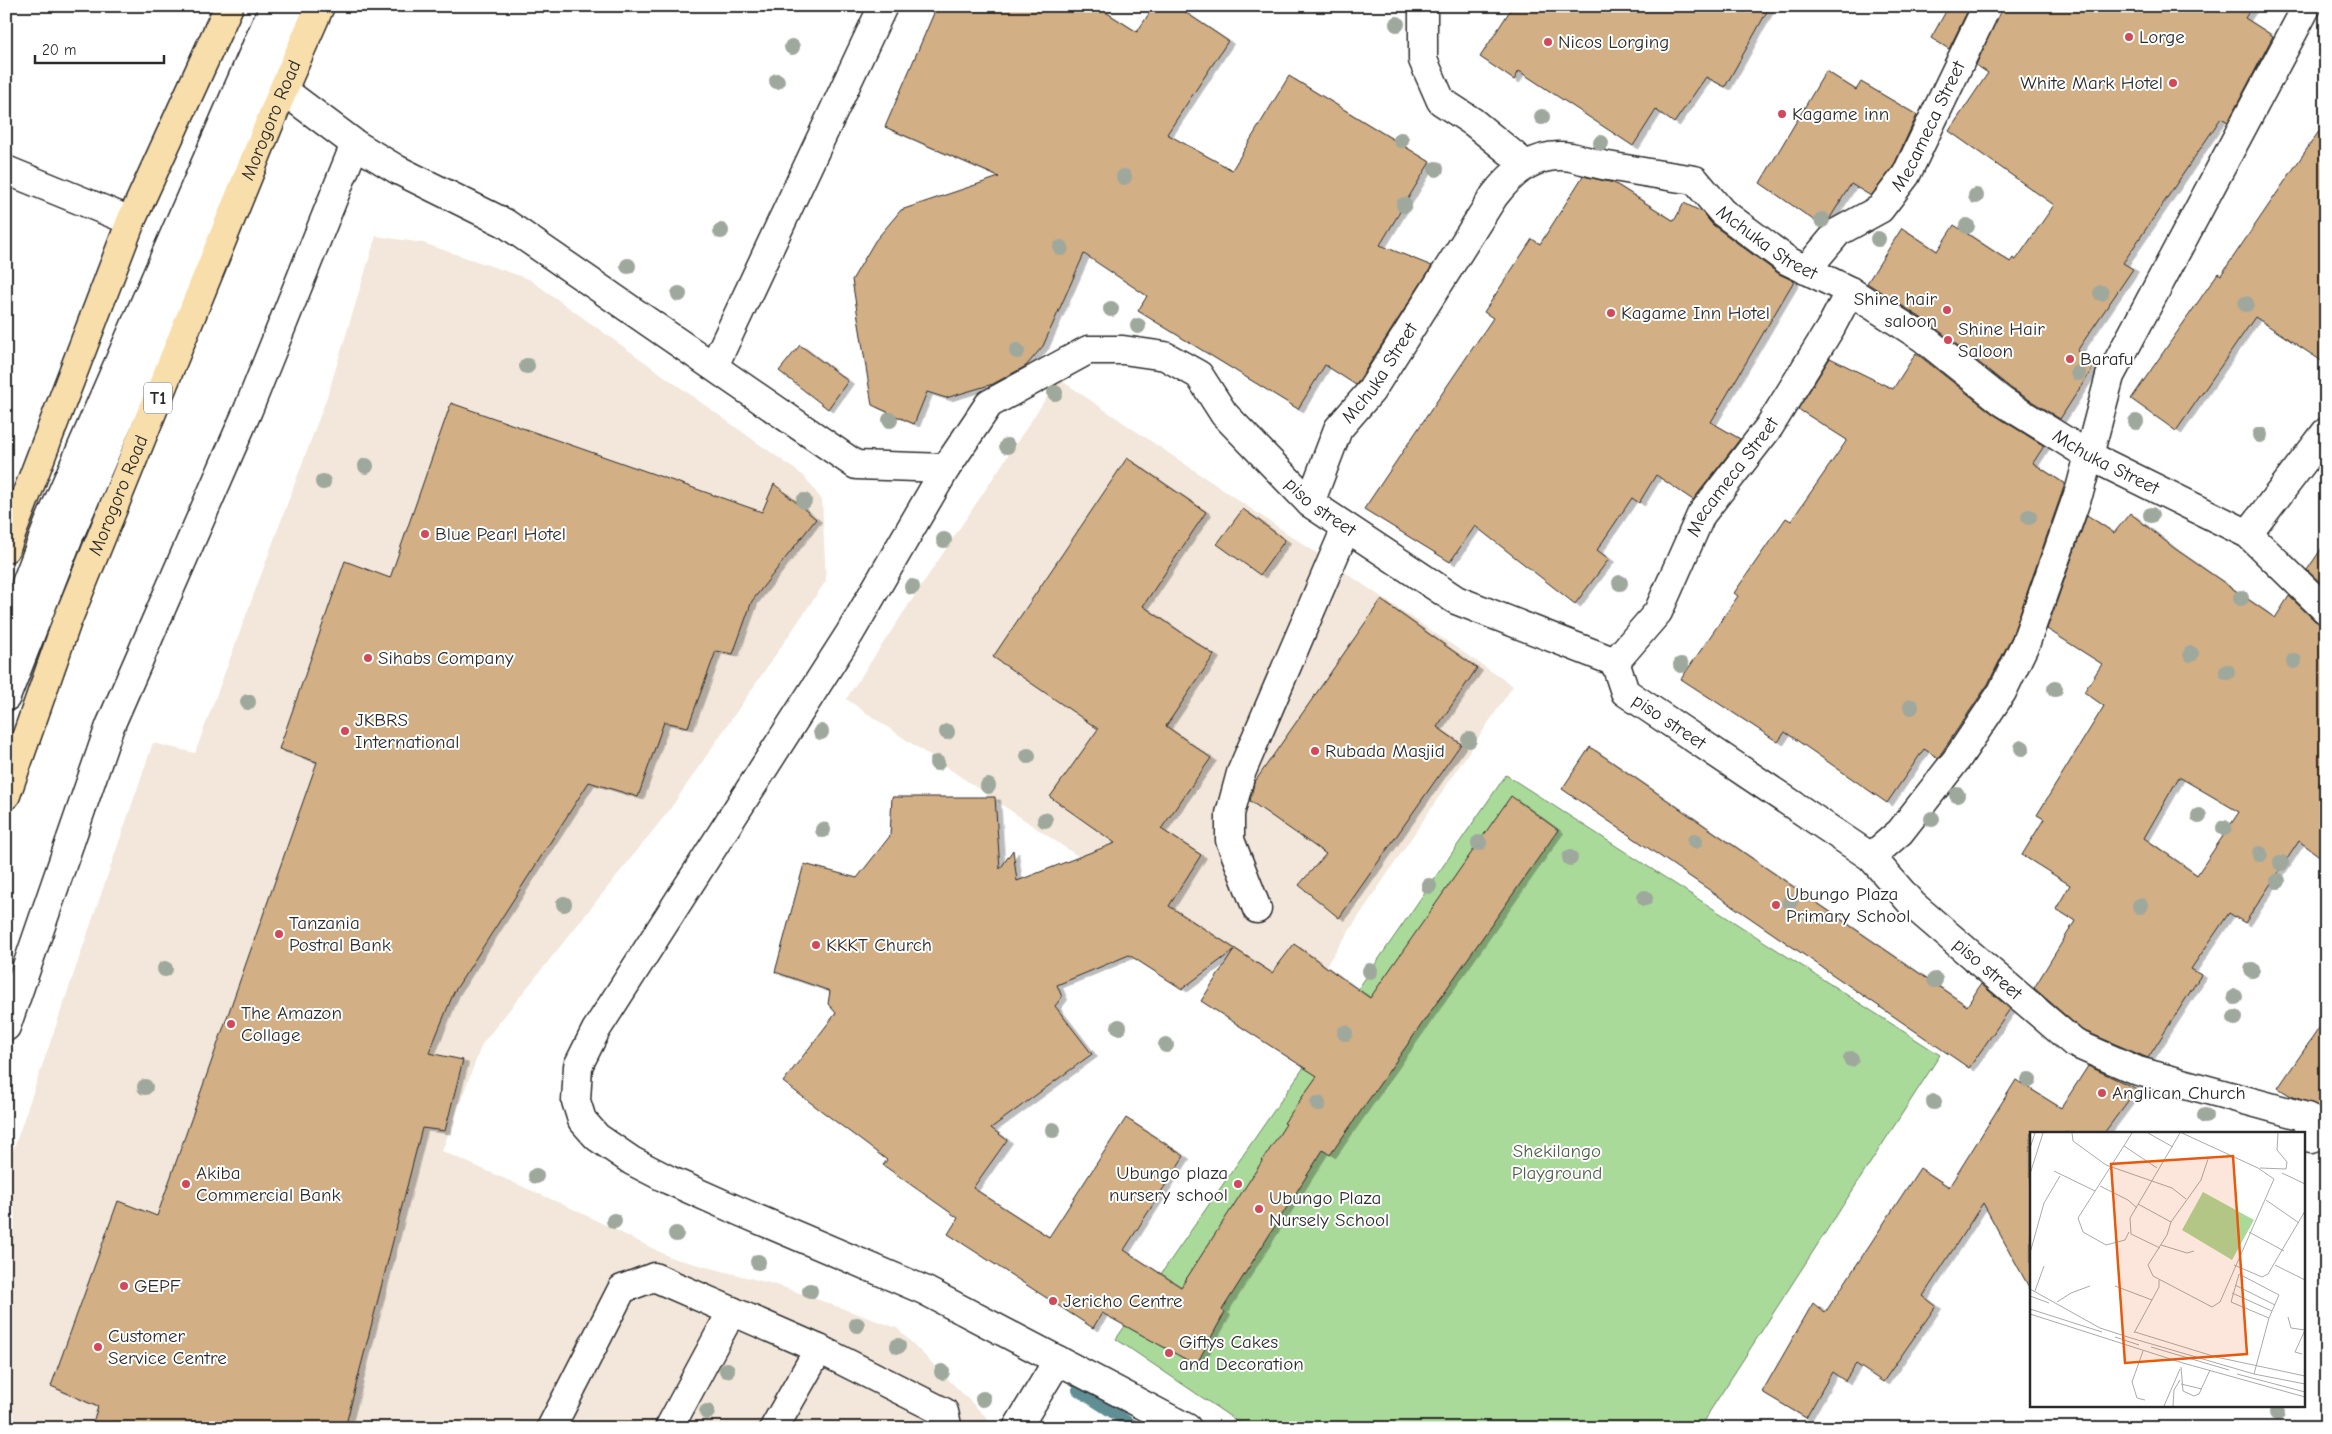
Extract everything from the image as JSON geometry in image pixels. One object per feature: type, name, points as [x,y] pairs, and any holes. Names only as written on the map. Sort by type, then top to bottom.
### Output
[{"type":"highway","points":[[6,548],[131,222],[229,6]]},
{"type":"highway","name":"Morogoro Road","points":[[6,794],[70,615],[283,90],[320,6]]},
{"type":"street","points":[[6,636],[49,523],[274,6]]},
{"type":"street","name":"Morogoro Road","points":[[6,697],[68,536],[297,6]]},
{"type":"street","points":[[714,366],[883,6]]},
{"type":"street","points":[[1423,6],[1424,60],[1441,101],[1473,122],[1526,165]]},
{"type":"street","name":"Mecameca Street","points":[[1806,270],[1838,232],[1880,210],[1906,175],[1987,6]]},
{"type":"street","points":[[1871,857],[1900,832],[1957,759],[2002,692],[2026,642],[2080,489],[2110,376],[2307,6]]},
{"type":"street","points":[[283,90],[355,144],[398,170],[506,223],[856,465],[946,468]]},
{"type":"street","points":[[6,1027],[110,726],[248,410],[355,144]]},
{"type":"street","name":"Mchuka Street","points":[[1310,503],[1338,429],[1371,391],[1494,196],[1508,178],[1526,165],[1547,158],[1570,157],[1592,164],[1695,180],[1722,212],[1788,261],[1850,291],[1923,338],[2002,402],[2088,455],[2248,534],[2326,610]]},
{"type":"street","points":[[6,170],[131,222]]},
{"type":"street","name":"Mecameca Street","points":[[1615,662],[1658,612],[1701,515],[1769,427],[1831,327],[1850,291]]},
{"type":"street","name":"piso street","points":[[1188,1428],[924,1290],[741,1212],[669,1180],[632,1161],[597,1137],[582,1120],[576,1101],[578,1066],[596,1030],[850,633],[946,468],[989,404],[1088,350],[1123,350],[1165,356],[1198,375],[1224,414],[1310,503],[1346,528],[1456,600],[1615,662],[1625,692],[1871,857],[1913,905],[2074,1043],[2138,1071],[2307,1117],[2311,1139]]},
{"type":"street","points":[[2248,534],[2326,432]]},
{"type":"street","points":[[1257,909],[1230,840],[1230,814],[1241,773],[1346,528]]},
{"type":"street","points":[[551,1428],[622,1289],[654,1277],[819,1349],[944,1412],[945,1428]]},
{"type":"street","points":[[669,1428],[732,1311]]},
{"type":"street","points":[[774,1428],[819,1349]]},
{"type":"street","points":[[1017,1428],[1058,1360]]},
{"type":"shaded area","points":[[376,236],[423,243],[529,279],[804,476],[822,500],[826,581],[668,812],[482,1044],[442,1151],[571,1208],[672,1258],[777,1285],[897,1328],[990,1421],[993,1428],[6,1428],[6,1171],[153,743],[195,753],[328,394]]},
{"type":"shaded area","points":[[1059,379],[1513,686],[1299,1006],[846,699]]},
{"type":"green space","name":"Shekilango Playground","points":[[1506,775],[1940,1055],[1699,1428],[1247,1428],[1116,1339]]},
{"type":"building","points":[[937,6],[1096,6],[1137,32],[1154,6],[1176,6],[1228,41],[1167,134],[1232,170],[1289,76],[1430,162],[1380,245],[1432,266],[1356,385],[1325,365],[1298,409],[1138,311],[1147,296],[1084,254],[1043,346],[1026,366],[993,384],[946,398],[927,392],[914,424],[872,405],[852,280],[875,241],[901,210],[999,177],[885,127]]},
{"type":"building","points":[[1513,6],[1770,6],[1725,87],[1706,77],[1674,123],[1656,110],[1633,146],[1519,71],[1514,80],[1480,57]]},
{"type":"building","points":[[1949,6],[1970,6],[1949,49],[1931,38]]},
{"type":"building","points":[[2002,6],[2253,6],[2245,18],[2273,36],[2228,122],[2221,118],[2123,263],[2133,269],[2077,351],[2096,363],[2060,419],[2012,389],[1932,325],[1867,283],[1902,228],[1937,251],[1954,225],[2010,262],[2013,258],[2016,260],[2054,205],[1949,131],[1988,73],[1976,65]]},
{"type":"building","points":[[1826,71],[1856,90],[1861,82],[1917,115],[1893,167],[1871,196],[1851,184],[1830,218],[1822,226],[1760,183]]},
{"type":"building","points":[[2326,121],[2326,364],[2255,317],[2176,431],[2131,399],[2218,273],[2221,275]]},
{"type":"building","points":[[1583,176],[1614,183],[1674,221],[1684,203],[1702,212],[1713,225],[1779,274],[1794,281],[1711,422],[1740,439],[1693,500],[1656,475],[1639,503],[1632,498],[1597,550],[1609,559],[1575,604],[1475,526],[1450,562],[1364,509],[1493,318],[1484,312],[1532,239],[1540,244]]},
{"type":"building","points":[[800,345],[848,381],[828,409],[779,371]]},
{"type":"building","points":[[1916,353],[1993,414],[2044,446],[2033,463],[2065,484],[2012,636],[1988,684],[1938,758],[1924,749],[1887,803],[1785,732],[1778,742],[1681,679],[1738,596],[1734,593],[1786,518],[1791,521],[1847,440],[1798,409],[1830,358],[1893,389]]},
{"type":"building","points":[[451,403],[762,512],[774,484],[816,519],[752,601],[733,654],[716,651],[688,727],[664,722],[638,797],[589,782],[454,992],[429,1053],[463,1060],[445,1131],[422,1128],[345,1428],[91,1428],[98,1407],[51,1386],[118,1201],[157,1216],[317,762],[279,749],[345,561],[390,578]]},
{"type":"building","points":[[1127,458],[1206,512],[1143,606],[1214,655],[1166,726],[1211,758],[1161,829],[1201,855],[1169,906],[1272,973],[1294,944],[1370,998],[1511,796],[1558,830],[1330,1155],[1323,1150],[1222,1310],[1225,1312],[1196,1365],[1102,1313],[1093,1328],[948,1234],[958,1218],[883,1165],[887,1160],[783,1082],[836,1013],[828,1004],[830,991],[775,972],[804,864],[857,878],[890,836],[892,797],[995,797],[1000,869],[1013,850],[1017,881],[1115,843],[1050,797],[1098,729],[993,657]],"holes":[[[1234,950],[1201,1001],[1317,1076],[1284,1123],[1286,1124],[1181,1287],[1124,1250],[1184,1156],[1126,1118],[1049,1237],[973,1188],[1007,1140],[991,1128],[1092,1054],[1055,1006],[1062,997],[1057,985],[1129,955],[1182,989]]]},
{"type":"building","points":[[1243,509],[1285,540],[1260,575],[1217,544]]},
{"type":"building","points":[[2130,513],[2174,548],[2275,618],[2289,596],[2315,621],[2326,625],[2326,861],[2299,841],[2245,923],[2229,913],[2191,969],[2201,975],[2148,1058],[2082,1030],[2034,988],[2075,921],[2056,909],[2070,885],[2022,855],[2044,819],[2037,815],[2104,706],[2084,692],[2102,664],[2047,629],[2087,515],[2114,533]],"holes":[[[2179,777],[2239,812],[2197,875],[2144,838]]]},
{"type":"building","points":[[2326,542],[2326,588],[2307,570]]},
{"type":"building","points":[[1381,600],[1477,668],[1437,727],[1461,744],[1339,918],[1299,885],[1326,854],[1250,801],[1254,783]]},
{"type":"building","name":"Ubungo Plaza Primary School","points":[[1590,747],[1967,1006],[1981,984],[2010,1009],[1969,1068],[1562,789]]},
{"type":"building","points":[[2326,1018],[2326,1120],[2318,1106],[2291,1096],[2278,1088]]},
{"type":"building","points":[[2088,1066],[2137,1089],[2105,1132],[2030,1132],[2030,1289],[1983,1203],[1923,1296],[1936,1306],[1883,1382],[1856,1364],[1845,1381],[1832,1372],[1806,1418],[1762,1392],[1813,1303],[1825,1313],[1920,1168],[1949,1187],[2016,1080],[2061,1108]]},
{"type":"waterway","points":[[1078,1390],[1137,1428]]},
{"type":"place","name":"Lorge","points":[[2129,37]]},
{"type":"place","name":"Nicos Lorging","points":[[1548,42]]},
{"type":"place","name":"White Mark Hotel","points":[[2173,83]]},
{"type":"place","name":"Kagame inn","points":[[1782,114]]},
{"type":"place","name":"Shine hair saloon","points":[[1947,310]]},
{"type":"place","name":"Kagame Inn Hotel","points":[[1611,313]]},
{"type":"place","name":"Shine Hair Saloon","points":[[1948,340]]},
{"type":"place","name":"Barafu","points":[[2070,359]]},
{"type":"place","name":"Blue Pearl Hotel","points":[[425,534]]},
{"type":"place","name":"Sihabs Company","points":[[368,658]]},
{"type":"place","name":"JKBRS International","points":[[345,731]]},
{"type":"place","name":"Rubada Masjid","points":[[1315,751]]},
{"type":"place","name":"Ubungo Plaza Primary School","points":[[1776,905]]},
{"type":"place","name":"Tanzania Postral Bank","points":[[279,934]]},
{"type":"place","name":"KKKT Church","points":[[816,945]]},
{"type":"place","name":"The Amazon Collage","points":[[231,1024]]},
{"type":"place","name":"Anglican Church","points":[[2102,1093]]},
{"type":"place","name":"Akiba Commercial Bank","points":[[186,1184]]},
{"type":"place","name":"Ubungo plaza nursery school","points":[[1238,1184]]},
{"type":"place","name":"Ubungo Plaza Nursely School","points":[[1259,1209]]},
{"type":"place","name":"GEPF","points":[[124,1286]]},
{"type":"place","name":"Jericho Centre","points":[[1053,1301]]},
{"type":"place","name":"Customer Service Centre","points":[[98,1347]]},
{"type":"place","name":"Giftys Cakes and Decoration","points":[[1169,1353]]}]
